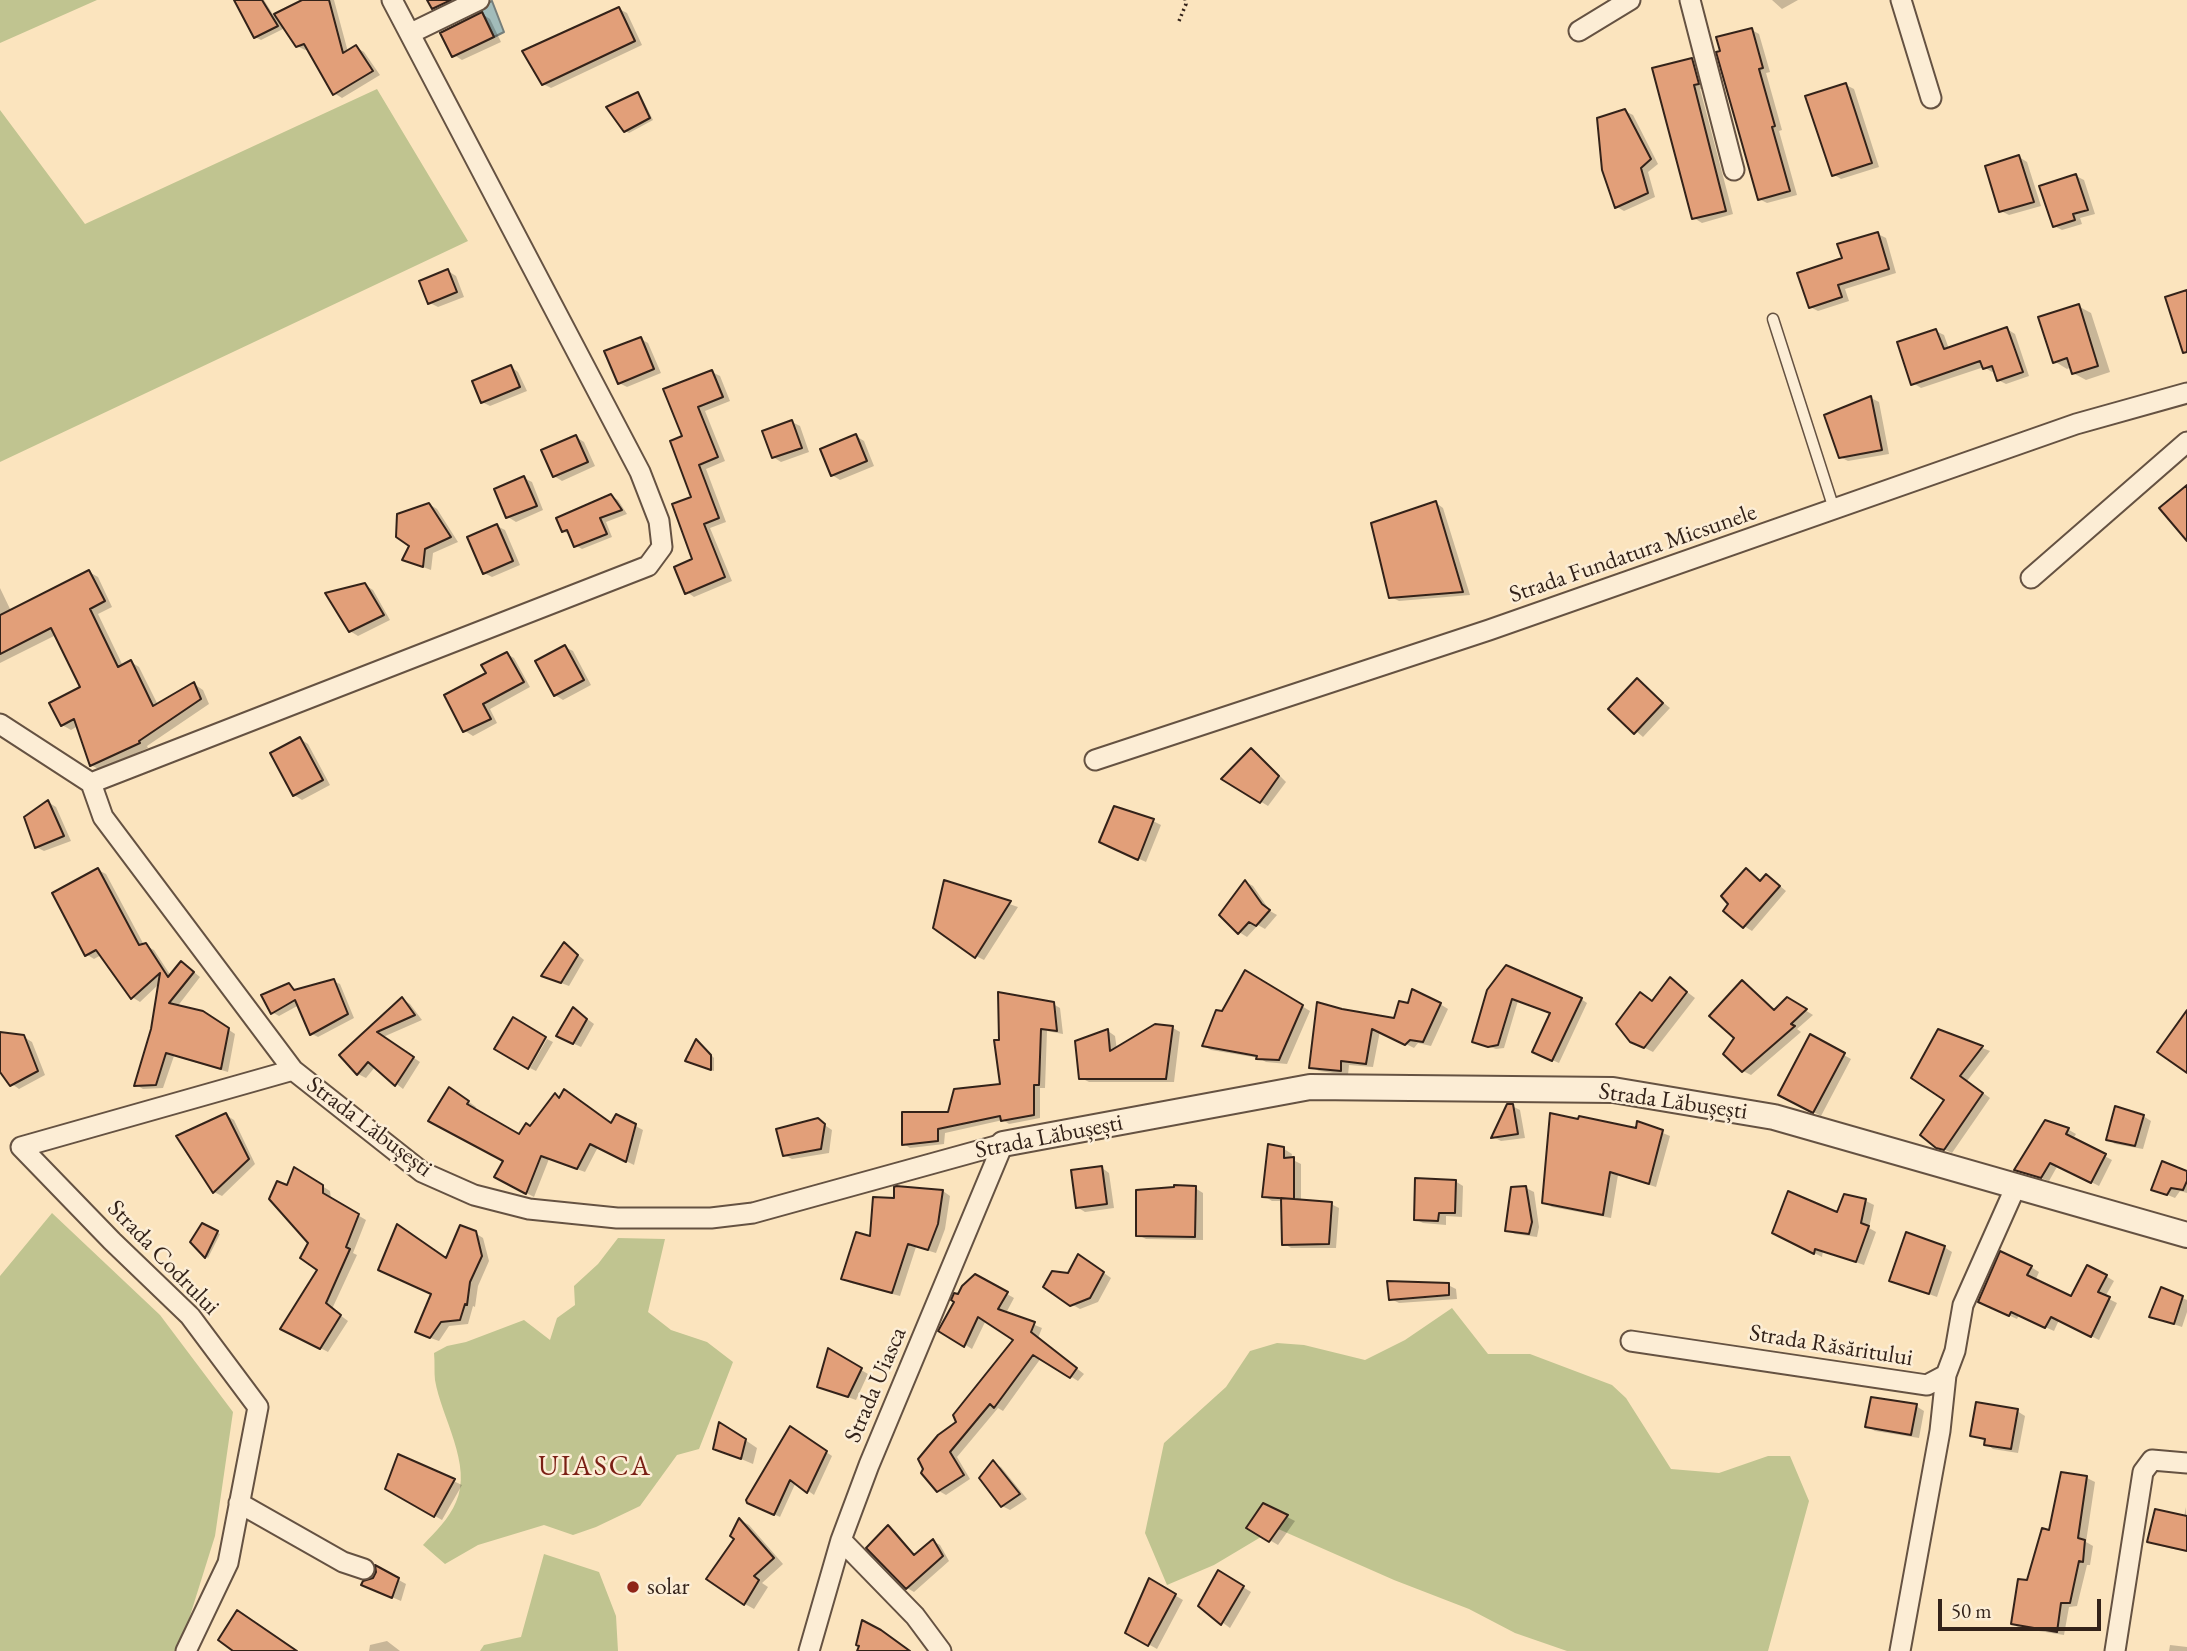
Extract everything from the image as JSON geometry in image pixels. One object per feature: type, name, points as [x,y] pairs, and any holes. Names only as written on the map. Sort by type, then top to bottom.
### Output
[{"type":"street","points":[[0,724],[90,783],[648,566],[662,547],[659,521],[640,472],[392,0]]},
{"type":"street","points":[[411,33],[479,0]]},
{"type":"street","points":[[1578,31],[1630,0]]},
{"type":"street","points":[[1690,0],[1734,170]]},
{"type":"street","points":[[1901,0],[1931,98]]},
{"type":"street","name":"Strada Fundatura Micsunele","points":[[1095,760],[1502,626],[2076,424],[2187,393]]},
{"type":"street","points":[[2032,578],[2187,442]]},
{"type":"street","name":"Strada Lăbușești","points":[[90,783],[103,817],[293,1070],[422,1172],[474,1195],[529,1209],[604,1217],[711,1219],[753,1213],[1003,1144],[1310,1087],[1613,1090],[1774,1117],[2187,1235]]},
{"type":"street","name":"Strada Codrului","points":[[186,1651],[228,1563],[258,1406],[190,1316],[111,1241],[21,1147],[293,1070]]},
{"type":"street","name":"Strada Uiasca","points":[[809,1651],[841,1540],[874,1452],[1003,1144]]},
{"type":"street","name":"Strada Răsăritului","points":[[1631,1340],[1927,1385],[1946,1375],[1955,1352],[1963,1305],[2016,1186]]},
{"type":"street","points":[[1900,1651],[1940,1431],[1946,1375]]},
{"type":"street","points":[[2115,1651],[2143,1472],[2152,1460],[2187,1464]]},
{"type":"street","points":[[239,1503],[343,1562],[364,1569]]},
{"type":"street","points":[[841,1540],[915,1616],[941,1651]]},
{"type":"lane","points":[[1773,320],[1835,510]]},
{"type":"path","points":[[1179,21],[1185,0]]},
{"type":"green space","points":[[0,0],[97,0],[0,43]]},
{"type":"green space","points":[[377,89],[468,241],[0,462],[0,110],[85,224]]},
{"type":"green space","points":[[52,1213],[160,1315],[233,1412],[215,1536],[179,1651],[0,1651],[0,1276]]},
{"type":"green space","points":[[618,1238],[665,1239],[648,1312],[671,1330],[707,1342],[733,1362],[699,1449],[677,1455],[640,1506],[596,1527],[573,1535],[544,1525],[478,1545],[445,1564],[423,1545],[450,1514],[460,1488],[461,1473],[454,1441],[438,1394],[434,1353],[524,1320],[550,1340],[557,1318],[575,1305],[574,1286],[598,1264]]},
{"type":"green space","points":[[1452,1308],[1488,1354],[1530,1354],[1612,1385],[1626,1398],[1671,1469],[1719,1473],[1768,1456],[1790,1456],[1809,1501],[1768,1651],[1567,1651],[1515,1633],[1469,1609],[1394,1580],[1276,1528],[1214,1565],[1167,1585],[1145,1533],[1164,1443],[1226,1387],[1250,1351],[1277,1343],[1304,1345],[1365,1360],[1405,1340]]},
{"type":"green space","points":[[544,1554],[599,1572],[616,1616],[618,1651],[480,1651],[484,1645],[521,1637]]},
{"type":"water","points":[[492,1],[504,32],[494,37],[480,7]]},
{"type":"building","points":[[234,0],[262,0],[278,26],[254,38]]},
{"type":"building","points":[[302,0],[329,0],[343,53],[356,45],[373,71],[333,95],[304,44],[296,47],[274,14]]},
{"type":"building","points":[[427,0],[451,0],[432,9]]},
{"type":"building","points":[[619,7],[635,41],[542,85],[522,51]]},
{"type":"building","points":[[482,12],[494,37],[452,57],[440,33]]},
{"type":"building","points":[[1752,28],[1763,68],[1759,69],[1775,126],[1772,127],[1790,191],[1758,200],[1716,52],[1720,51],[1716,37]]},
{"type":"building","points":[[1692,58],[1699,84],[1694,85],[1726,211],[1692,219],[1652,68]]},
{"type":"building","points":[[1846,83],[1872,163],[1832,176],[1805,96]]},
{"type":"building","points":[[638,92],[650,118],[624,132],[606,107]]},
{"type":"building","points":[[1625,109],[1651,159],[1641,168],[1648,193],[1615,208],[1602,170],[1597,118]]},
{"type":"building","points":[[2019,155],[2034,202],[1999,212],[1985,166]]},
{"type":"building","points":[[2076,174],[2088,210],[2073,214],[2075,220],[2053,227],[2039,186]]},
{"type":"building","points":[[1878,232],[1889,269],[1838,285],[1842,297],[1809,308],[1797,273],[1842,258],[1837,244]]},
{"type":"building","points":[[448,269],[457,292],[428,304],[419,281]]},
{"type":"building","points":[[2187,290],[2187,352],[2183,353],[2165,297]]},
{"type":"building","points":[[2079,304],[2098,366],[2072,374],[2067,358],[2053,363],[2038,317]]},
{"type":"building","points":[[2007,327],[2023,372],[1997,381],[1992,366],[1983,369],[1980,361],[1911,385],[1897,342],[1936,329],[1944,349]]},
{"type":"building","points":[[641,337],[654,369],[618,384],[604,351]]},
{"type":"building","points":[[511,365],[520,387],[481,403],[472,381]]},
{"type":"building","points":[[712,370],[723,397],[698,407],[718,457],[699,465],[719,518],[704,524],[725,577],[685,594],[674,567],[692,559],[672,504],[691,497],[670,441],[682,436],[663,389]]},
{"type":"building","points":[[1871,396],[1882,450],[1839,458],[1824,415]]},
{"type":"building","points":[[792,420],[802,448],[772,458],[762,431]]},
{"type":"building","points":[[856,434],[867,461],[831,476],[820,449]]},
{"type":"building","points":[[576,435],[588,462],[553,477],[541,450]]},
{"type":"building","points":[[524,476],[537,506],[506,518],[494,489]]},
{"type":"building","points":[[2187,485],[2187,541],[2159,508]]},
{"type":"building","points":[[611,494],[622,510],[600,518],[607,534],[574,547],[567,530],[562,532],[556,518]]},
{"type":"building","points":[[1436,501],[1463,592],[1389,598],[1371,523]]},
{"type":"building","points":[[429,503],[451,537],[425,549],[423,567],[402,560],[409,546],[396,537],[397,514]]},
{"type":"building","points":[[497,524],[513,561],[483,574],[467,537]]},
{"type":"building","points":[[89,570],[105,601],[90,609],[118,667],[131,660],[153,706],[194,682],[201,699],[139,741],[140,743],[90,766],[74,719],[61,726],[49,703],[80,687],[51,628],[0,654],[0,615]]},
{"type":"building","points":[[365,583],[384,615],[349,632],[325,593]]},
{"type":"building","points":[[565,645],[584,680],[554,696],[535,661]]},
{"type":"building","points":[[507,652],[524,682],[483,704],[491,719],[463,732],[444,695],[486,673],[481,665]]},
{"type":"building","points":[[1637,678],[1663,703],[1634,734],[1608,709]]},
{"type":"building","points":[[300,737],[323,780],[293,796],[270,753]]},
{"type":"building","points":[[1251,748],[1279,776],[1260,803],[1221,779]]},
{"type":"building","points":[[48,800],[64,836],[35,848],[24,817]]},
{"type":"building","points":[[1114,806],[1154,819],[1138,860],[1099,842]]},
{"type":"building","points":[[98,868],[139,945],[146,943],[168,977],[181,961],[194,972],[169,1003],[203,1011],[229,1028],[221,1069],[166,1053],[156,1085],[134,1086],[151,1029],[160,973],[131,999],[96,950],[85,956],[52,893]]},
{"type":"building","points":[[1746,868],[1760,881],[1766,874],[1780,886],[1743,928],[1723,911],[1728,904],[1721,896]]},
{"type":"building","points":[[944,880],[1011,901],[975,958],[933,928]]},
{"type":"building","points":[[1245,880],[1262,904],[1270,910],[1256,926],[1249,922],[1238,934],[1219,915]]},
{"type":"building","points":[[564,942],[578,955],[561,983],[541,976]]},
{"type":"building","points":[[1506,965],[1582,998],[1552,1061],[1532,1052],[1550,1013],[1512,999],[1498,1045],[1488,1047],[1472,1042],[1487,990]]},
{"type":"building","points":[[1245,970],[1303,1005],[1279,1060],[1256,1059],[1257,1056],[1202,1046],[1216,1010],[1222,1011]]},
{"type":"building","points":[[1670,977],[1687,992],[1644,1048],[1630,1042],[1616,1024],[1640,992],[1652,1001]]},
{"type":"building","points":[[334,979],[348,1014],[310,1035],[295,1000],[271,1014],[261,995],[289,983],[294,990]]},
{"type":"building","points":[[1742,980],[1774,1010],[1787,997],[1807,1009],[1791,1024],[1795,1026],[1742,1072],[1723,1054],[1734,1038],[1709,1016]]},
{"type":"building","points":[[1412,989],[1441,1003],[1423,1042],[1410,1040],[1405,1045],[1372,1029],[1366,1064],[1341,1061],[1341,1071],[1309,1068],[1317,1002],[1394,1018],[1399,1001],[1408,1003]]},
{"type":"building","points":[[998,992],[1054,1002],[1057,1031],[1041,1029],[1039,1085],[1034,1085],[1034,1115],[1001,1121],[1000,1116],[938,1129],[938,1141],[902,1145],[902,1112],[948,1112],[954,1089],[1000,1084],[994,1040],[999,1040]]},
{"type":"building","points":[[402,997],[415,1015],[377,1032],[414,1057],[395,1086],[368,1062],[357,1075],[339,1055]]},
{"type":"building","points":[[573,1007],[587,1019],[573,1044],[556,1036]]},
{"type":"building","points":[[2187,1010],[2187,1073],[2157,1052]]},
{"type":"building","points":[[513,1017],[546,1037],[528,1069],[494,1049]]},
{"type":"building","points":[[1155,1024],[1173,1026],[1166,1079],[1079,1079],[1075,1041],[1108,1029],[1110,1051]]},
{"type":"building","points":[[1938,1029],[1983,1046],[1960,1076],[1983,1093],[1944,1150],[1936,1148],[1920,1135],[1944,1100],[1911,1078]]},
{"type":"building","points":[[0,1032],[24,1035],[38,1071],[10,1086],[0,1072]]},
{"type":"building","points":[[1810,1034],[1845,1053],[1813,1113],[1778,1095]]},
{"type":"building","points":[[696,1039],[711,1055],[711,1070],[685,1061]]},
{"type":"building","points":[[449,1087],[469,1101],[467,1104],[519,1134],[526,1123],[530,1126],[555,1093],[559,1098],[564,1089],[611,1123],[616,1114],[636,1124],[626,1162],[590,1144],[577,1169],[541,1156],[526,1194],[494,1177],[503,1161],[428,1121]]},
{"type":"building","points":[[1507,1104],[1513,1104],[1518,1134],[1491,1138]]},
{"type":"building","points":[[2115,1106],[2144,1115],[2135,1146],[2106,1140]]},
{"type":"building","points":[[226,1113],[249,1159],[213,1193],[176,1136]]},
{"type":"building","points":[[1550,1113],[1636,1128],[1637,1121],[1663,1130],[1649,1184],[1610,1172],[1603,1215],[1542,1203]]},
{"type":"building","points":[[818,1118],[825,1124],[821,1149],[783,1156],[776,1129]]},
{"type":"building","points":[[2045,1120],[2069,1128],[2066,1134],[2106,1154],[2091,1183],[2050,1163],[2041,1178],[2014,1170]]},
{"type":"building","points":[[1268,1144],[1284,1147],[1284,1158],[1294,1157],[1294,1199],[1262,1197]]},
{"type":"building","points":[[2162,1161],[2187,1171],[2183,1190],[2171,1188],[2167,1195],[2151,1190]]},
{"type":"building","points":[[1102,1166],[1107,1204],[1076,1208],[1071,1170]]},
{"type":"building","points":[[294,1167],[323,1185],[323,1193],[359,1214],[346,1247],[350,1249],[326,1303],[341,1315],[320,1349],[280,1329],[317,1270],[300,1258],[308,1243],[269,1199],[277,1181],[287,1185]]},
{"type":"building","points":[[1415,1178],[1456,1180],[1455,1213],[1439,1213],[1438,1221],[1414,1220]]},
{"type":"building","points":[[1174,1185],[1196,1186],[1195,1237],[1136,1236],[1136,1190]]},
{"type":"building","points":[[896,1186],[943,1190],[938,1224],[928,1250],[908,1244],[892,1293],[841,1279],[856,1232],[870,1236],[873,1197],[894,1198]]},
{"type":"building","points":[[1526,1186],[1532,1222],[1529,1234],[1505,1231],[1511,1187]]},
{"type":"building","points":[[1788,1191],[1837,1212],[1844,1194],[1866,1199],[1861,1223],[1869,1226],[1856,1262],[1815,1249],[1814,1254],[1772,1233]]},
{"type":"building","points":[[1281,1198],[1332,1202],[1329,1244],[1282,1245]]},
{"type":"building","points":[[202,1223],[218,1231],[205,1258],[190,1242]]},
{"type":"building","points":[[397,1224],[446,1258],[460,1225],[476,1231],[482,1256],[470,1282],[467,1305],[465,1304],[460,1320],[441,1322],[430,1338],[415,1332],[431,1294],[378,1270]]},
{"type":"building","points":[[1906,1232],[1945,1246],[1929,1294],[1889,1281]]},
{"type":"building","points":[[2000,1251],[2032,1266],[2027,1275],[2071,1296],[2087,1265],[2107,1275],[2098,1292],[2110,1297],[2091,1337],[2051,1317],[2045,1328],[2011,1312],[2009,1316],[1978,1302]]},
{"type":"building","points":[[1078,1254],[1104,1272],[1090,1298],[1070,1306],[1043,1287],[1052,1271],[1068,1273]]},
{"type":"building","points":[[975,1274],[1008,1292],[998,1309],[1035,1322],[1031,1332],[1077,1368],[1070,1378],[1033,1355],[994,1408],[990,1404],[950,1452],[964,1475],[937,1492],[921,1473],[923,1469],[918,1459],[938,1435],[956,1422],[953,1415],[1013,1340],[978,1317],[964,1347],[938,1331],[954,1302],[951,1300],[954,1293],[958,1294],[962,1286]]},
{"type":"building","points":[[1387,1281],[1449,1283],[1449,1295],[1389,1300]]},
{"type":"building","points":[[2161,1287],[2183,1296],[2174,1324],[2149,1317]]},
{"type":"building","points":[[828,1348],[862,1368],[848,1397],[817,1387]]},
{"type":"building","points":[[1871,1397],[1917,1404],[1911,1435],[1865,1427]]},
{"type":"building","points":[[1976,1402],[2018,1409],[2011,1449],[1984,1445],[1985,1439],[1970,1436]]},
{"type":"building","points":[[719,1422],[746,1439],[741,1459],[713,1449]]},
{"type":"building","points":[[790,1426],[827,1451],[807,1493],[790,1480],[774,1515],[747,1503],[746,1500]]},
{"type":"building","points":[[398,1454],[455,1479],[434,1517],[385,1489]]},
{"type":"building","points":[[993,1460],[1020,1494],[1001,1507],[979,1478]]},
{"type":"building","points":[[2061,1472],[2087,1476],[2078,1538],[2085,1540],[2083,1562],[2079,1561],[2070,1603],[2061,1603],[2057,1632],[2011,1624],[2018,1579],[2027,1580],[2042,1528],[2049,1530]]},
{"type":"building","points":[[1263,1503],[1288,1515],[1269,1542],[1246,1528]]},
{"type":"building","points":[[2155,1509],[2187,1516],[2187,1551],[2147,1542]]},
{"type":"building","points":[[739,1518],[774,1558],[754,1576],[759,1580],[744,1605],[706,1579],[734,1539],[730,1536]]},
{"type":"building","points":[[888,1525],[914,1555],[933,1539],[943,1556],[906,1589],[866,1548]]},
{"type":"building","points":[[375,1565],[399,1578],[392,1598],[361,1585],[363,1581],[373,1578]]},
{"type":"building","points":[[1218,1570],[1244,1586],[1221,1625],[1198,1606]]},
{"type":"building","points":[[1149,1578],[1176,1594],[1148,1646],[1125,1633]]},
{"type":"building","points":[[237,1610],[297,1651],[233,1651],[218,1640]]},
{"type":"building","points":[[862,1620],[881,1630],[910,1651],[857,1651]]},
{"type":"place","name":"solar","points":[[633,1587]]},
{"type":"district","name":"UIASCA","points":[[595,1467]]}]
